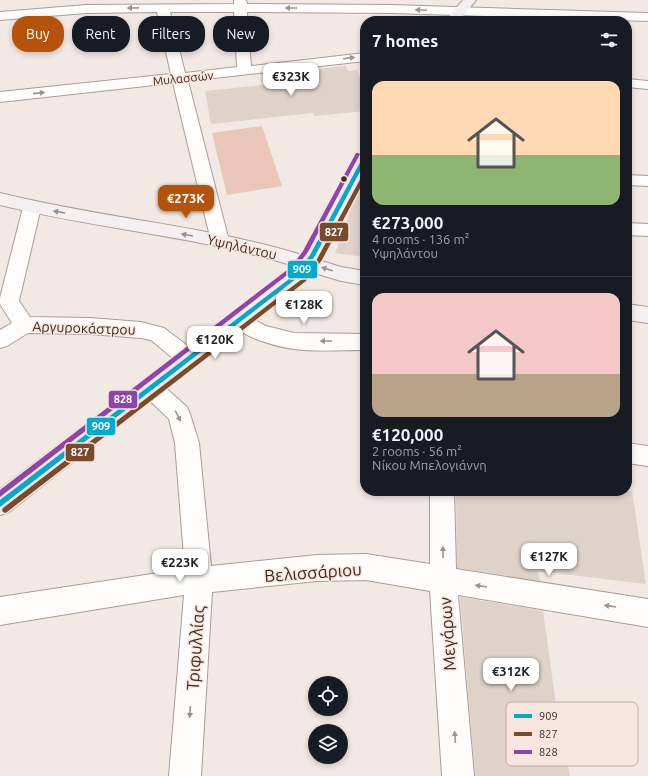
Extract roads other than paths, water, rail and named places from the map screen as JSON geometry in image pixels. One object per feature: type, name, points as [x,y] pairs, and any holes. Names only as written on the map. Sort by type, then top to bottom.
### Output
[{"type":"main road","points":[[456,16],[470,0]]},
{"type":"main road","points":[[0,504],[299,274],[307,263],[360,167]]},
{"type":"main road","name":"Υψηλάντου","points":[[0,199],[220,241],[270,252],[341,274],[360,277]]},
{"type":"main road","points":[[632,313],[648,315]]},
{"type":"street","points":[[0,16],[86,4],[162,8],[240,4],[389,4],[456,16],[624,11],[648,17]]},
{"type":"street","points":[[240,4],[244,71]]},
{"type":"street","points":[[162,8],[220,241]]},
{"type":"street","name":"Μυλασσών","points":[[0,97],[244,71],[360,57]]},
{"type":"street","points":[[632,83],[648,85]]},
{"type":"street","points":[[632,180],[648,181]]},
{"type":"street","name":"Αργυροκάστρου","points":[[32,206],[9,302],[24,325],[90,326],[141,330],[157,334],[189,359]]},
{"type":"street","points":[[632,229],[648,230]]},
{"type":"street","points":[[239,320],[260,332],[294,341],[360,342]]},
{"type":"street","points":[[0,340],[24,325]]},
{"type":"street","name":"Τριφυλλίας","points":[[152,388],[179,414],[187,443],[199,580],[185,776]]},
{"type":"street","points":[[632,454],[648,456]]},
{"type":"street","name":"Μεγάρων","points":[[442,496],[443,579],[458,776]]},
{"type":"street","name":"Βελισσάριου","points":[[0,611],[199,580],[317,568],[366,567],[648,613]]},
{"type":"lane","points":[[538,16],[542,14]]}]
